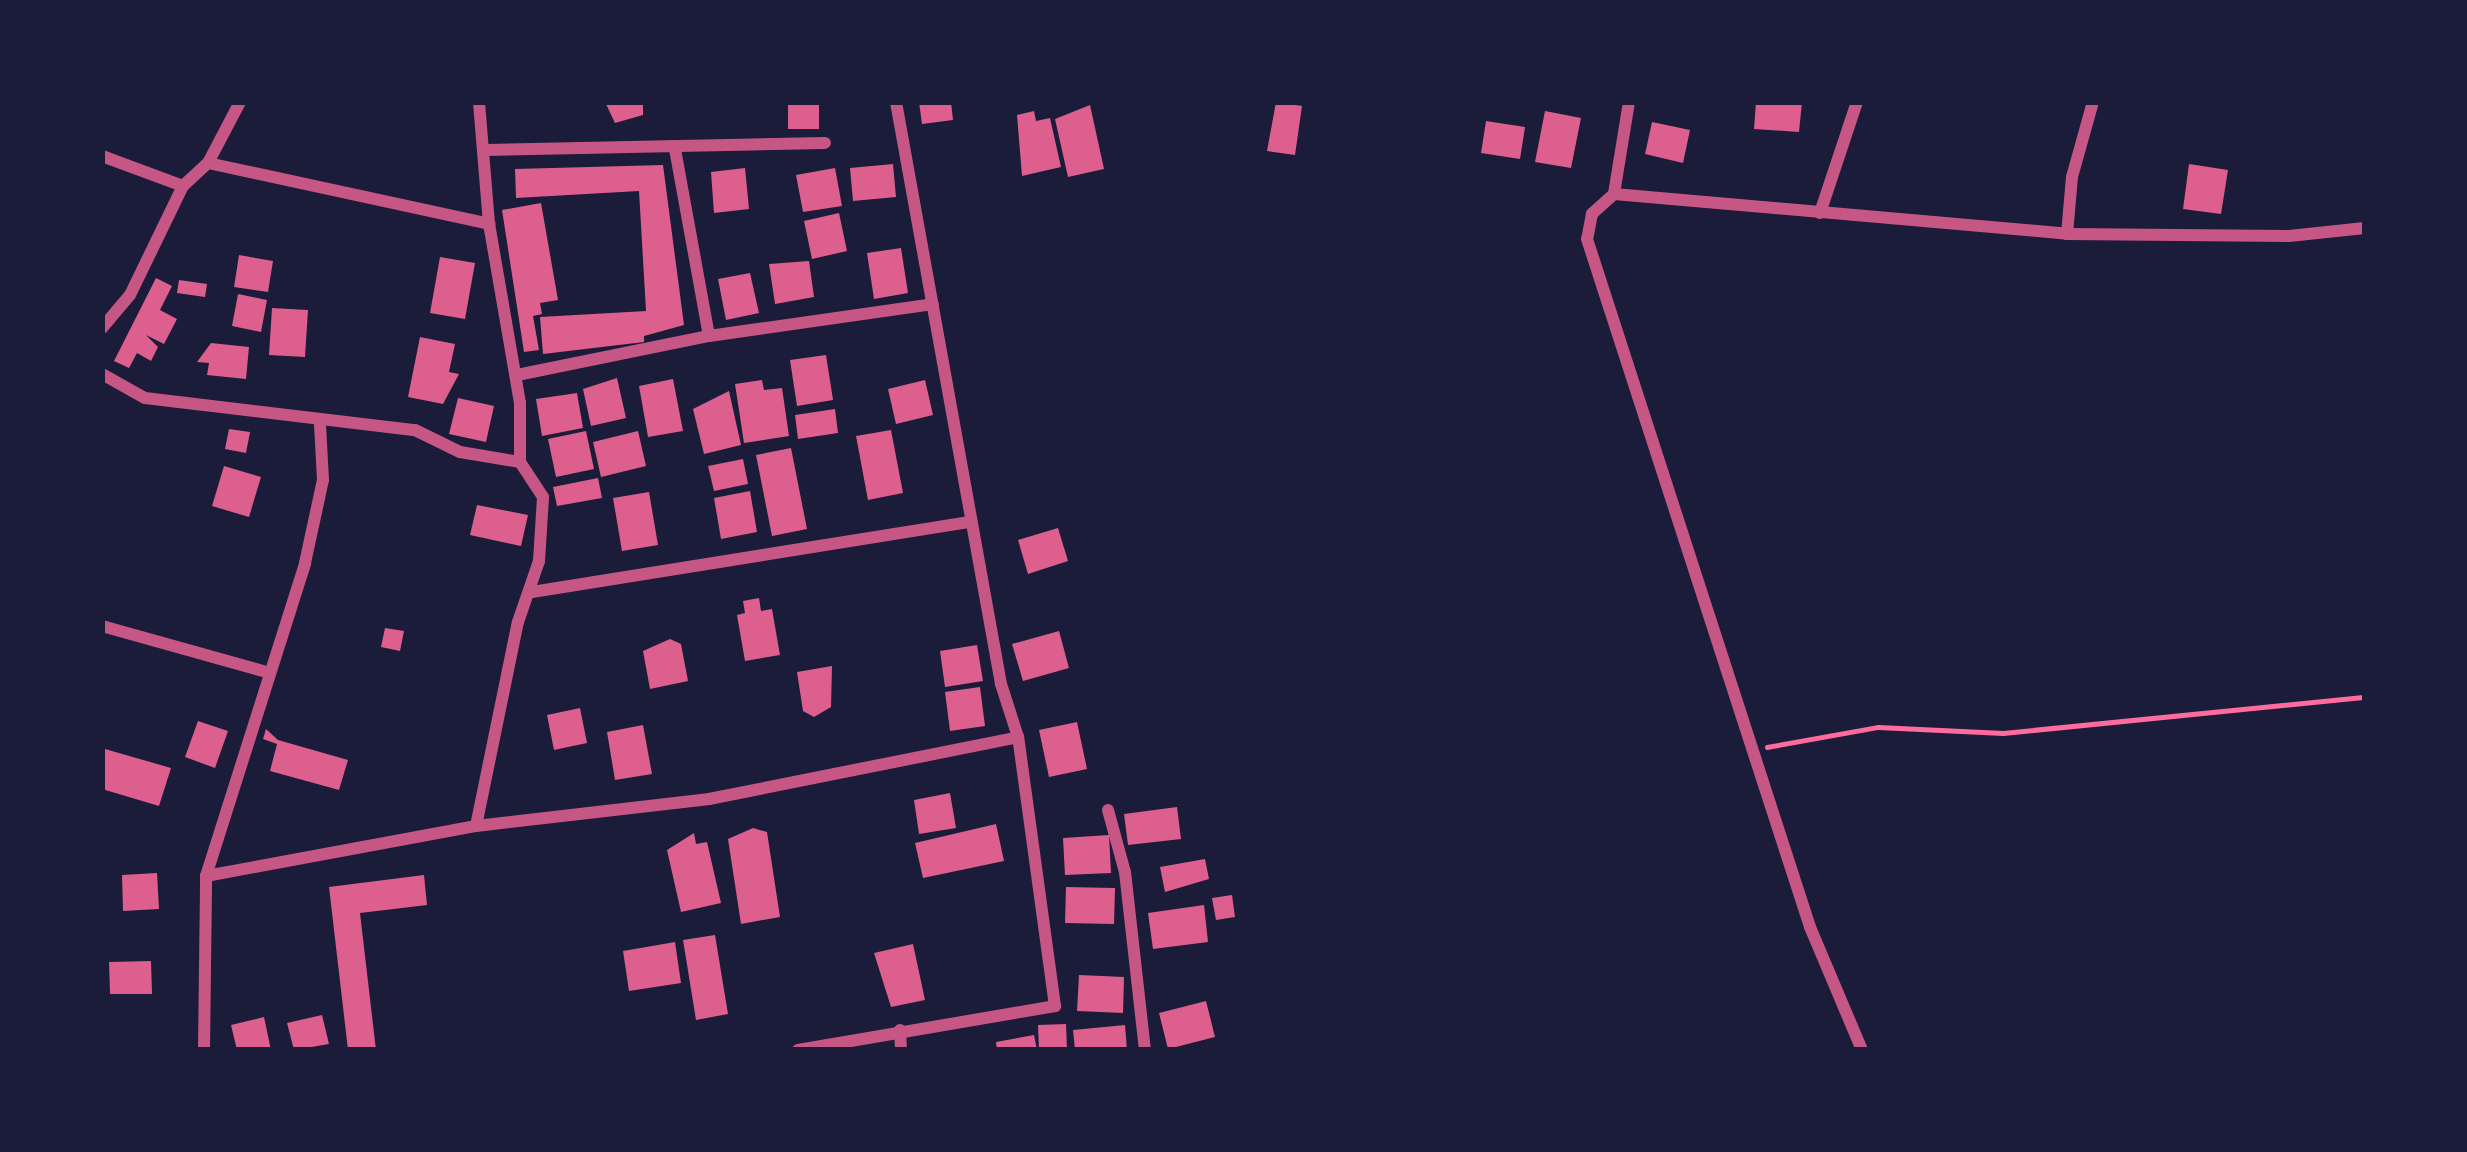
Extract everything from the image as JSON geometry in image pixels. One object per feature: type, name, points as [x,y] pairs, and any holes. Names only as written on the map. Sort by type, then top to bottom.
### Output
[{"type":"street","points":[[102,328],[130,295],[182,186],[208,163],[240,102]]},
{"type":"street","points":[[476,826],[513,641],[532,592],[543,496],[520,461],[517,375],[489,224],[479,102]]},
{"type":"street","points":[[798,1050],[1055,1006],[1018,737],[971,522],[896,102]]},
{"type":"street","points":[[1630,102],[1614,194],[1592,214],[1587,239],[1810,927],[1862,1050]]},
{"type":"street","points":[[1820,213],[1857,102]]},
{"type":"street","points":[[2067,234],[2072,177],[2093,102]]},
{"type":"street","points":[[486,150],[825,143]]},
{"type":"street","points":[[675,149],[709,336]]},
{"type":"street","points":[[102,156],[182,186]]},
{"type":"street","points":[[208,163],[489,224]]},
{"type":"street","points":[[1614,194],[2067,234],[2288,236],[2365,228]]},
{"type":"street","points":[[517,375],[709,336],[933,304]]},
{"type":"street","points":[[102,374],[145,398],[320,424],[415,430],[460,452],[520,461]]},
{"type":"street","points":[[204,1050],[206,876],[314,528],[323,480],[320,424]]},
{"type":"street","points":[[532,592],[971,522]]},
{"type":"street","points":[[102,626],[267,672]]},
{"type":"street","points":[[206,876],[476,826],[709,799],[1018,737]]},
{"type":"street","points":[[1108,810],[1125,872],[1145,1050]]},
{"type":"street","points":[[900,1030],[901,1050]]},
{"type":"path","points":[[1756,749],[1878,728],[2003,733],[2365,697]]},
{"type":"building","points":[[605,102],[643,102],[643,115],[615,123]]},
{"type":"building","points":[[788,102],[819,102],[819,129],[788,129]]},
{"type":"building","points":[[919,102],[951,102],[953,120],[922,124]]},
{"type":"building","points":[[1276,102],[1302,106],[1295,155],[1267,151]]},
{"type":"building","points":[[1756,102],[1802,102],[1799,132],[1754,129]]},
{"type":"building","points":[[1090,105],[1104,169],[1068,177],[1055,119]]},
{"type":"building","points":[[1034,111],[1036,121],[1050,118],[1061,167],[1022,176],[1017,115]]},
{"type":"building","points":[[1545,111],[1581,118],[1571,168],[1535,162]]},
{"type":"building","points":[[1486,121],[1525,127],[1520,159],[1481,153]]},
{"type":"building","points":[[1652,122],[1690,130],[1683,163],[1645,154]]},
{"type":"building","points":[[893,164],[896,197],[853,201],[850,168]]},
{"type":"building","points":[[2189,164],[2228,170],[2221,214],[2183,209]]},
{"type":"building","points":[[663,165],[684,325],[644,336],[644,342],[543,354],[540,317],[646,311],[639,191],[516,198],[515,169]]},
{"type":"building","points":[[745,168],[749,209],[714,213],[711,172]]},
{"type":"building","points":[[835,168],[842,206],[803,212],[796,175]]},
{"type":"building","points":[[541,203],[558,300],[540,303],[542,314],[533,316],[539,350],[524,352],[502,210]]},
{"type":"building","points":[[839,213],[847,251],[812,259],[804,221]]},
{"type":"building","points":[[901,248],[908,293],[874,299],[867,253]]},
{"type":"building","points":[[239,255],[273,261],[268,292],[234,287]]},
{"type":"building","points":[[440,257],[475,263],[465,319],[430,313]]},
{"type":"building","points":[[809,261],[814,297],[775,304],[769,264]]},
{"type":"building","points":[[750,273],[759,313],[726,320],[718,279]]},
{"type":"building","points":[[156,278],[172,286],[160,310],[177,319],[164,344],[146,335],[158,347],[151,361],[137,353],[129,368],[114,361]]},
{"type":"building","points":[[179,280],[207,284],[205,297],[177,293]]},
{"type":"building","points":[[238,294],[267,300],[261,332],[232,326]]},
{"type":"building","points":[[272,308],[308,310],[305,357],[269,355]]},
{"type":"building","points":[[420,337],[455,344],[449,372],[459,374],[443,404],[408,397]]},
{"type":"building","points":[[211,343],[249,347],[246,379],[207,375],[209,363],[197,362]]},
{"type":"building","points":[[826,355],[833,400],[797,406],[790,360]]},
{"type":"building","points":[[617,378],[626,418],[591,426],[583,389]]},
{"type":"building","points":[[673,379],[683,431],[648,437],[639,386]]},
{"type":"building","points":[[762,380],[764,390],[782,388],[789,436],[744,443],[735,384]]},
{"type":"building","points":[[925,380],[933,415],[896,424],[888,389]]},
{"type":"building","points":[[729,391],[741,445],[704,454],[693,409]]},
{"type":"building","points":[[577,393],[583,428],[542,436],[536,399]]},
{"type":"building","points":[[458,398],[494,406],[486,442],[449,434]]},
{"type":"building","points":[[835,409],[838,433],[798,439],[795,415]]},
{"type":"building","points":[[229,429],[250,432],[246,453],[225,449]]},
{"type":"building","points":[[891,430],[903,493],[868,500],[856,436]]},
{"type":"building","points":[[586,431],[594,469],[556,477],[548,439]]},
{"type":"building","points":[[638,431],[646,466],[601,477],[593,442]]},
{"type":"building","points":[[791,448],[807,529],[772,536],[756,455]]},
{"type":"building","points":[[743,459],[748,484],[714,491],[708,466]]},
{"type":"building","points":[[224,466],[261,477],[249,517],[212,506]]},
{"type":"building","points":[[598,478],[602,498],[557,506],[553,487]]},
{"type":"building","points":[[750,491],[757,532],[721,539],[714,498]]},
{"type":"building","points":[[649,492],[658,545],[622,551],[613,498]]},
{"type":"building","points":[[477,505],[528,515],[521,546],[470,535]]},
{"type":"building","points":[[1058,528],[1068,561],[1028,574],[1018,540]]},
{"type":"building","points":[[759,598],[761,611],[772,609],[780,655],[745,661],[737,615],[745,613],[743,601]]},
{"type":"building","points":[[385,628],[404,631],[400,651],[381,647]]},
{"type":"building","points":[[1059,631],[1069,668],[1023,681],[1012,644]]},
{"type":"building","points":[[670,639],[681,644],[688,681],[650,689],[643,651]]},
{"type":"building","points":[[977,645],[983,681],[945,687],[940,651]]},
{"type":"building","points":[[832,666],[831,707],[814,717],[803,711],[797,672]]},
{"type":"building","points":[[980,687],[985,726],[950,731],[945,692]]},
{"type":"building","points":[[580,708],[587,743],[554,750],[547,715]]},
{"type":"building","points":[[198,721],[228,731],[215,768],[185,757]]},
{"type":"building","points":[[1077,722],[1087,769],[1049,777],[1039,730]]},
{"type":"building","points":[[643,725],[652,774],[615,780],[607,732]]},
{"type":"building","points":[[266,729],[278,740],[348,760],[339,790],[270,771],[277,744],[263,739]]},
{"type":"building","points":[[105,749],[171,768],[159,806],[102,789]]},
{"type":"building","points":[[950,793],[956,828],[919,834],[914,800]]},
{"type":"building","points":[[1177,807],[1181,839],[1128,845],[1124,814]]},
{"type":"building","points":[[996,824],[1004,861],[923,878],[915,843]]},
{"type":"building","points":[[753,828],[767,832],[780,917],[741,924],[728,839]]},
{"type":"building","points":[[694,833],[696,844],[707,842],[721,903],[681,912],[667,850]]},
{"type":"building","points":[[1109,835],[1111,873],[1065,875],[1063,838]]},
{"type":"building","points":[[1205,859],[1209,879],[1165,892],[1160,867]]},
{"type":"building","points":[[157,873],[159,909],[123,911],[122,875]]},
{"type":"building","points":[[424,875],[427,905],[360,913],[376,1050],[348,1050],[329,887]]},
{"type":"building","points":[[1066,887],[1115,888],[1114,924],[1065,923]]},
{"type":"building","points":[[1232,895],[1235,917],[1216,920],[1212,898]]},
{"type":"building","points":[[1204,905],[1208,942],[1153,949],[1148,913]]},
{"type":"building","points":[[715,935],[728,1014],[696,1020],[683,940]]},
{"type":"building","points":[[675,942],[681,983],[629,991],[623,951]]},
{"type":"building","points":[[913,944],[925,1000],[891,1007],[874,953]]},
{"type":"building","points":[[151,961],[152,994],[110,994],[109,962]]},
{"type":"building","points":[[1079,975],[1124,977],[1123,1013],[1077,1011]]},
{"type":"building","points":[[1206,1001],[1215,1037],[1168,1049],[1159,1013]]},
{"type":"building","points":[[322,1015],[329,1044],[294,1050],[287,1023]]},
{"type":"building","points":[[264,1017],[271,1050],[237,1050],[231,1025]]},
{"type":"building","points":[[1066,1024],[1067,1050],[1039,1050],[1038,1025]]},
{"type":"building","points":[[1125,1025],[1127,1050],[1075,1050],[1073,1030]]},
{"type":"building","points":[[1034,1035],[1037,1050],[997,1050],[996,1042]]}]
